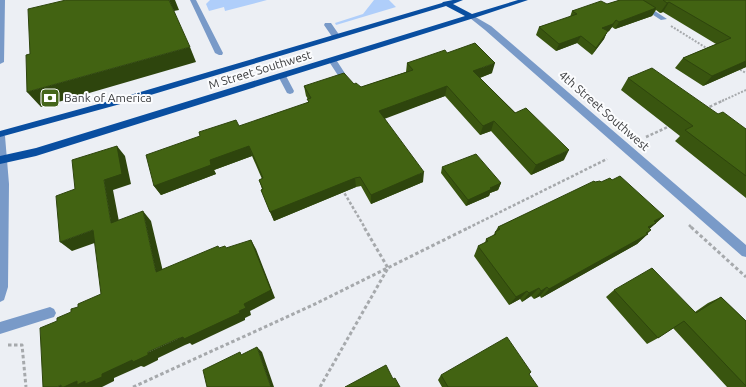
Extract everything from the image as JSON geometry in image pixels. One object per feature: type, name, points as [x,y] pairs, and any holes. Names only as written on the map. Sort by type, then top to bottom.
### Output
[{"type":"main road","name":"4th Street Southwest","points":[[439,0],[472,17]]},
{"type":"main road","name":"M Street Southwest","points":[[0,135],[50,122],[460,0]]},
{"type":"main road","name":"M Street Southwest","points":[[1,160],[36,152],[525,0]]},
{"type":"street","points":[[0,62],[2,0]]},
{"type":"street","points":[[194,0],[218,53]]},
{"type":"street","points":[[633,0],[662,16]]},
{"type":"street","name":"4th Street Southwest","points":[[472,17],[488,28],[746,252]]},
{"type":"street","points":[[328,25],[336,36]]},
{"type":"street","points":[[332,60],[342,74]]},
{"type":"street","points":[[282,76],[290,91]]},
{"type":"street","points":[[0,135],[4,184],[2,287],[0,296]]},
{"type":"street","points":[[0,328],[50,313]]},
{"type":"path","points":[[669,24],[714,53]]},
{"type":"path","points":[[733,65],[746,73]]},
{"type":"path","points":[[703,110],[746,90]]},
{"type":"path","points":[[646,137],[675,123]]},
{"type":"path","points":[[133,387],[312,305],[607,159]]},
{"type":"path","points":[[342,188],[388,268]]},
{"type":"path","points":[[320,387],[388,268]]},
{"type":"path","points":[[8,345],[22,346],[26,387]]},
{"type":"shaded area","points":[[210,0],[267,0],[225,11],[224,7],[209,11],[206,4]]},
{"type":"shaded area","points":[[374,0],[389,0],[396,7],[336,25],[335,23],[363,14]]},
{"type":"building","points":[[66,0],[169,0],[190,47],[27,92],[26,55],[30,54],[28,9]]},
{"type":"building","points":[[620,0],[643,0],[656,8],[619,22],[616,20],[613,24],[602,28],[608,31],[596,48],[581,36],[559,44],[539,27],[577,14],[572,11],[601,1],[607,4]]},
{"type":"building","points":[[663,0],[746,0],[746,61],[712,76],[683,58],[731,38]]},
{"type":"building","points":[[475,43],[495,63],[473,71],[515,113],[526,108],[569,150],[536,165],[494,121],[483,126],[447,86],[379,111],[424,172],[371,195],[360,177],[270,212],[261,190],[263,189],[259,180],[263,178],[249,146],[210,160],[211,165],[154,186],[146,155],[200,136],[199,132],[236,120],[239,126],[309,102],[307,99],[311,98],[304,86],[344,73],[354,84],[356,83],[361,87],[413,70],[407,63],[445,50],[447,53]]},
{"type":"building","points":[[652,68],[718,114],[723,112],[746,129],[746,176],[685,130],[693,126],[628,78]]},
{"type":"building","points":[[117,146],[122,174],[104,180],[111,223],[143,211],[156,272],[218,246],[219,248],[225,246],[226,248],[251,240],[271,290],[244,304],[246,308],[239,311],[240,313],[184,339],[183,337],[177,339],[148,352],[148,355],[133,362],[132,360],[102,374],[102,377],[85,384],[85,381],[77,385],[77,381],[64,387],[61,387],[61,385],[57,387],[43,387],[40,328],[57,321],[57,318],[71,312],[71,309],[78,307],[78,304],[101,294],[93,230],[60,242],[56,196],[75,189],[72,160]]},
{"type":"building","points":[[476,154],[501,183],[490,188],[492,189],[468,200],[442,167]]},
{"type":"building","points":[[620,176],[664,216],[654,221],[656,223],[648,227],[651,230],[646,233],[648,234],[549,289],[547,287],[541,291],[539,288],[529,293],[527,291],[516,297],[478,246],[488,241],[486,239],[496,234],[495,232],[500,229],[498,227],[594,181],[601,182],[610,178],[612,180]]},
{"type":"building","points":[[652,268],[696,313],[721,297],[746,321],[746,386],[684,321],[658,338],[614,290]]},
{"type":"building","points":[[507,337],[531,372],[529,374],[538,387],[448,387],[441,375]]},
{"type":"building","points":[[257,347],[271,387],[207,387],[203,370],[240,352],[241,355]]},
{"type":"building","points":[[386,365],[393,379],[395,378],[400,387],[345,387]]},
{"type":"place","name":"Bank of America","points":[[50,98]]}]
